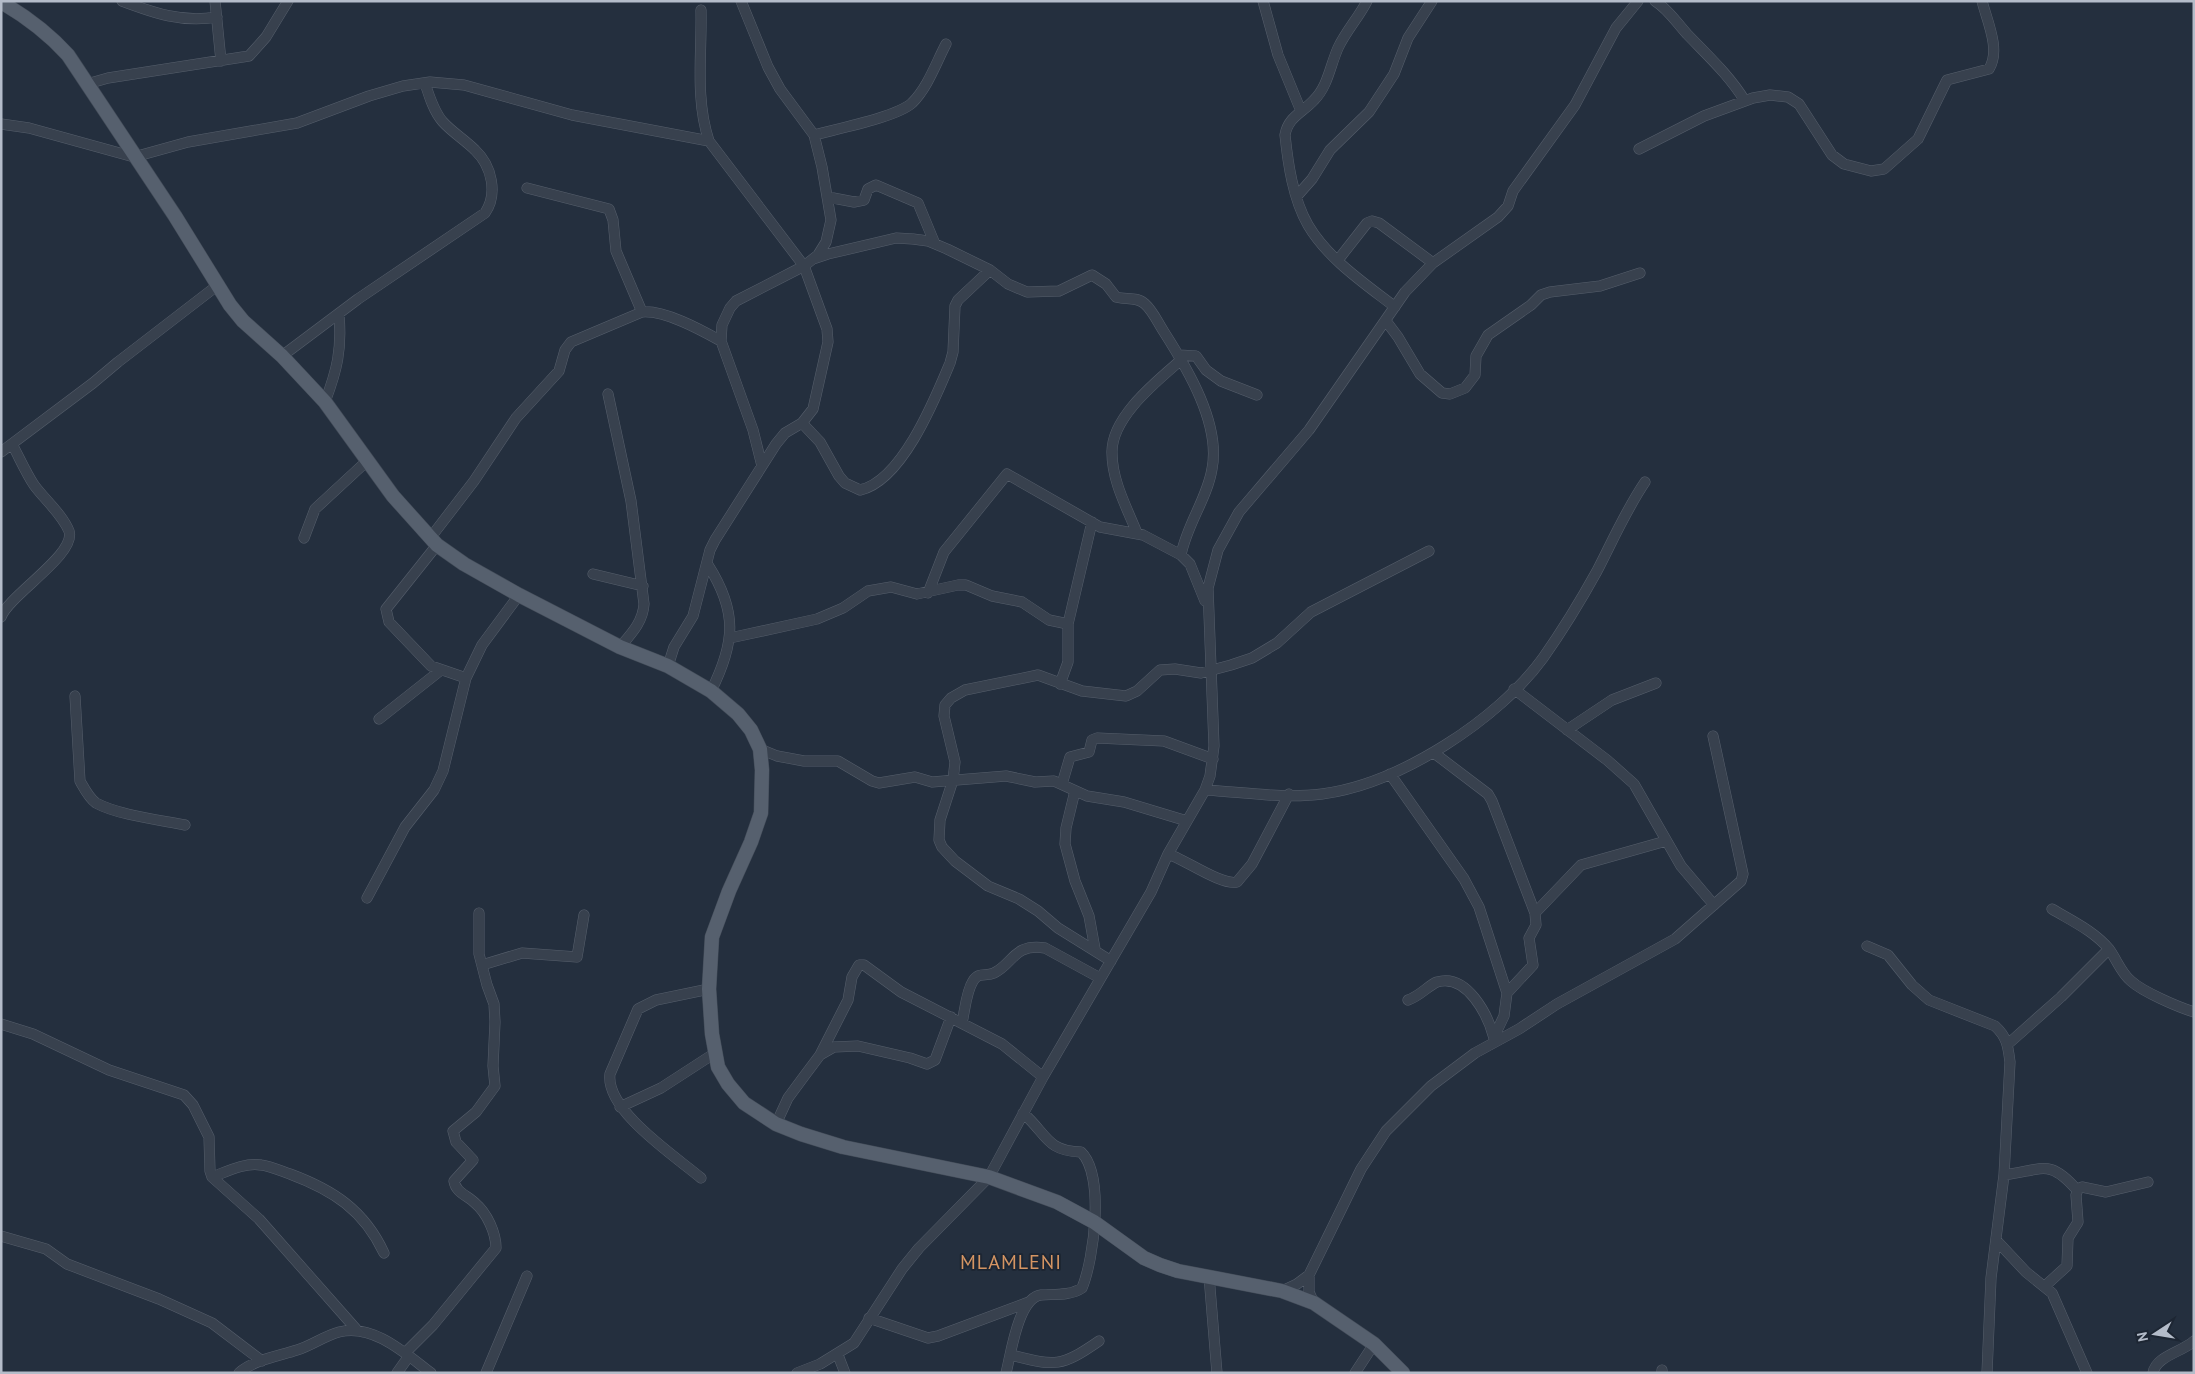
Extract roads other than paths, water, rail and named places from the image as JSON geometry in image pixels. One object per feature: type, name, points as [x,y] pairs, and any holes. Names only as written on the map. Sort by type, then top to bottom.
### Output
[{"type":"main road","points":[[1,2],[37,24],[58,42],[243,321],[282,356],[325,402],[393,496],[434,541],[464,564],[519,594],[620,647],[668,666],[711,691],[738,714],[751,730],[760,749],[762,770],[761,814],[712,937],[709,989],[718,1067],[728,1084],[744,1103],[776,1124],[844,1147],[989,1177],[1057,1202],[1094,1222],[1144,1258],[1178,1271],[1282,1291],[1314,1303],[1374,1344],[1403,1373]]},
{"type":"street","points":[[122,1],[157,14],[186,20],[217,17]]},
{"type":"street","points":[[215,1],[221,61]]},
{"type":"street","points":[[87,84],[108,78],[249,56],[256,50],[288,1]]},
{"type":"street","points":[[741,1],[768,68],[780,89],[814,135],[828,197],[830,232],[822,250],[813,259],[804,266],[736,301],[722,324],[721,341],[753,430],[762,466]]},
{"type":"street","points":[[1263,1],[1278,55],[1301,111]]},
{"type":"street","points":[[1367,1],[1338,48],[1322,90],[1286,126],[1285,135],[1297,196],[1309,226],[1338,260],[1395,307]]},
{"type":"street","points":[[1297,196],[1312,179],[1330,150],[1369,112],[1394,74],[1408,38],[1432,1]]},
{"type":"street","points":[[797,1373],[838,1355],[854,1343],[869,1318],[919,1248],[989,1177],[1042,1077],[1151,892],[1168,854],[1205,790],[1213,759],[1212,669],[1207,605],[1208,588],[1218,550],[1239,512],[1309,430],[1405,292],[1433,263],[1463,240],[1486,227],[1506,209],[1513,191],[1585,90],[1616,28],[1638,1]]},
{"type":"street","points":[[1655,1],[1668,11],[1698,46],[1727,74],[1745,101]]},
{"type":"street","points":[[1639,149],[1704,116],[1745,101],[1770,95],[1788,97],[1799,104],[1832,155],[1844,164],[1871,171],[1884,169],[1918,139],[1947,80],[1989,69],[1994,61],[1994,49],[1982,1]]},
{"type":"street","points":[[668,666],[674,647],[693,616],[708,565],[710,550],[715,540],[785,433],[802,423],[816,401],[828,342],[827,329],[804,266],[709,142],[703,124],[701,106],[701,10]]},
{"type":"street","points":[[814,135],[886,115],[910,104],[921,92],[946,44]]},
{"type":"street","points":[[1,124],[29,128],[134,157],[188,142],[297,123],[369,96],[424,83],[464,85],[572,115],[709,142]]},
{"type":"street","points":[[282,356],[358,299],[485,214],[490,206],[494,193],[485,164],[477,151],[442,121],[424,83]]},
{"type":"street","points":[[828,197],[858,202],[864,200],[868,189],[876,185],[910,198],[920,206],[935,244]]},
{"type":"street","points":[[527,188],[609,209],[613,220],[616,251],[642,312]]},
{"type":"street","points":[[1338,260],[1367,223],[1372,221],[1379,223],[1433,263]]},
{"type":"street","points":[[813,259],[896,238],[913,238],[935,244],[990,270],[1008,284],[1037,293],[1068,289],[1092,275],[1106,284],[1116,297],[1134,299],[1144,303],[1180,358],[1199,394],[1212,440],[1214,455],[1212,471],[1189,524],[1181,555]]},
{"type":"street","points":[[802,423],[820,442],[846,483],[860,490],[873,485],[912,446],[950,363],[953,352],[954,312],[958,300],[990,270]]},
{"type":"street","points":[[1386,321],[1420,374],[1442,393],[1450,394],[1465,388],[1475,375],[1478,349],[1488,335],[1531,305],[1541,295],[1550,292],[1614,283],[1640,273]]},
{"type":"street","points":[[1,452],[218,284]]},
{"type":"street","points":[[466,678],[441,670],[424,658],[389,622],[385,613],[386,609],[516,418],[559,371],[565,350],[571,342],[642,312],[659,314],[721,341]]},
{"type":"street","points":[[325,402],[338,363],[341,342],[339,315]]},
{"type":"street","points":[[1137,533],[1119,490],[1112,451],[1125,416],[1142,394],[1180,358],[1196,356],[1206,370],[1221,381],[1258,395]]},
{"type":"street","points":[[608,394],[631,501],[644,586],[644,611],[635,629],[620,647]]},
{"type":"street","points":[[1,617],[11,601],[56,559],[69,540],[70,534],[63,520],[33,483],[12,444]]},
{"type":"street","points":[[304,538],[315,510],[368,460]]},
{"type":"street","points":[[928,593],[944,552],[1007,474],[1100,527],[1137,533],[1181,555],[1190,564],[1207,605]]},
{"type":"street","points":[[1205,790],[1314,794],[1344,790],[1390,774],[1434,753],[1452,742],[1514,689],[1543,658],[1589,585],[1622,518],[1646,482]]},
{"type":"street","points":[[1060,684],[1068,662],[1068,624],[1092,522]]},
{"type":"street","points":[[1111,961],[1095,949],[1058,928],[1038,911],[1019,899],[988,886],[955,861],[942,847],[939,840],[940,820],[953,780],[954,754],[944,716],[945,705],[950,698],[965,690],[1038,675],[1082,691],[1126,696],[1137,691],[1160,670],[1175,669],[1200,673],[1238,663],[1264,651],[1294,630],[1311,612],[1428,551]]},
{"type":"street","points":[[708,565],[719,584],[727,609],[730,638],[726,658],[711,691]]},
{"type":"street","points":[[593,574],[644,586]]},
{"type":"street","points":[[730,638],[817,619],[843,608],[868,591],[891,587],[917,594],[966,585],[992,596],[1022,602],[1049,620],[1068,624]]},
{"type":"street","points":[[367,898],[405,827],[434,790],[443,770],[466,678],[482,645],[519,594]]},
{"type":"street","points":[[379,719],[441,670]]},
{"type":"street","points":[[1567,730],[1612,700],[1656,683]]},
{"type":"street","points":[[1514,689],[1634,784],[1681,866],[1714,905]]},
{"type":"street","points":[[75,696],[80,781],[86,792],[95,802],[110,808],[185,825]]},
{"type":"street","points":[[1314,1303],[1309,1292],[1309,1275],[1361,1169],[1386,1131],[1431,1086],[1451,1069],[1495,1039],[1519,1030],[1587,986],[1667,944],[1691,927],[1738,885],[1743,878],[1732,818],[1713,736]]},
{"type":"street","points":[[1062,784],[1070,757],[1089,752],[1092,740],[1097,738],[1164,741],[1213,759]]},
{"type":"street","points":[[760,749],[777,756],[804,761],[838,760],[872,781],[879,783],[915,777],[932,782],[1006,776],[1062,784],[1075,791],[1102,800],[1145,807],[1187,821]]},
{"type":"street","points":[[1434,753],[1490,797],[1535,913],[1536,925],[1530,938],[1533,965],[1507,993]]},
{"type":"street","points":[[1390,774],[1471,892],[1479,907],[1507,993],[1504,1016],[1495,1039]]},
{"type":"street","points":[[1075,791],[1066,828],[1065,844],[1074,882],[1090,916],[1095,949]]},
{"type":"street","points":[[1168,854],[1182,858],[1228,882],[1236,882],[1252,864],[1289,794]]},
{"type":"street","points":[[1535,913],[1581,865],[1666,841]]},
{"type":"street","points":[[2052,909],[2077,923],[2109,949],[2124,975],[2133,983],[2194,1012]]},
{"type":"street","points":[[397,1373],[407,1354],[496,1248],[489,1221],[476,1203],[456,1189],[454,1181],[473,1160],[456,1142],[453,1131],[476,1112],[495,1086],[493,1066],[496,1022],[494,1004],[482,965],[479,913]]},
{"type":"street","points":[[482,965],[522,953],[577,957],[584,915]]},
{"type":"street","points":[[1867,946],[1888,954],[1922,995],[1994,1026],[2004,1035],[2008,1044],[2010,1062],[2004,1175],[1990,1278],[1987,1373]]},
{"type":"street","points":[[962,1023],[972,982],[980,974],[996,972],[1012,955],[1019,952],[1039,947],[1045,948],[1100,978]]},
{"type":"street","points":[[2008,1044],[2067,992],[2109,949]]},
{"type":"street","points":[[776,1124],[788,1098],[820,1055],[848,1000],[852,977],[859,965],[869,968],[902,992],[1002,1044],[1042,1077]]},
{"type":"street","points":[[1408,1000],[1422,994],[1437,982],[1450,981],[1461,985],[1474,997],[1485,1015],[1495,1039]]},
{"type":"street","points":[[701,1178],[620,1106],[609,1082],[610,1074],[638,1009],[656,1000],[709,989]]},
{"type":"street","points":[[820,1055],[838,1046],[858,1046],[928,1064],[934,1060],[950,1017]]},
{"type":"street","points":[[1,1024],[33,1034],[108,1070],[184,1095],[193,1105],[209,1137],[210,1171],[212,1176],[259,1220],[356,1329],[373,1335],[407,1354],[431,1373]]},
{"type":"street","points":[[620,1106],[661,1088],[715,1053]]},
{"type":"street","points":[[869,1318],[928,1338],[1029,1302],[1036,1296],[1071,1292],[1082,1288],[1094,1222],[1095,1186],[1086,1156],[1081,1152],[1062,1151],[1053,1146],[1023,1113]]},
{"type":"street","points":[[212,1176],[259,1164],[313,1182],[333,1192],[363,1219],[375,1235],[384,1253]]},
{"type":"street","points":[[2004,1175],[2054,1169],[2063,1175],[2077,1190],[2078,1222],[2067,1242],[2067,1266],[2062,1273],[2045,1286]]},
{"type":"street","points":[[2077,1190],[2082,1187],[2106,1192],[2148,1182]]},
{"type":"street","points":[[1,1236],[46,1249],[67,1264],[212,1323],[262,1361]]},
{"type":"street","points":[[1996,1240],[2026,1272],[2045,1286],[2059,1305],[2087,1373]]},
{"type":"street","points":[[1282,1291],[1297,1284],[1309,1275]]},
{"type":"street","points":[[486,1373],[526,1276]]},
{"type":"street","points":[[1209,1276],[1217,1373]]},
{"type":"street","points":[[1006,1373],[1019,1320],[1029,1302]]},
{"type":"street","points":[[239,1373],[262,1361],[308,1347],[338,1332],[356,1329]]},
{"type":"street","points":[[1011,1355],[1048,1364],[1062,1363],[1078,1356],[1099,1341]]},
{"type":"street","points":[[2152,1373],[2154,1367],[2162,1360],[2194,1341]]},
{"type":"street","points":[[1355,1373],[1374,1344]]},
{"type":"street","points":[[838,1355],[845,1373]]},
{"type":"district","name":"MLAMLENI","points":[[1011,1262]]}]
